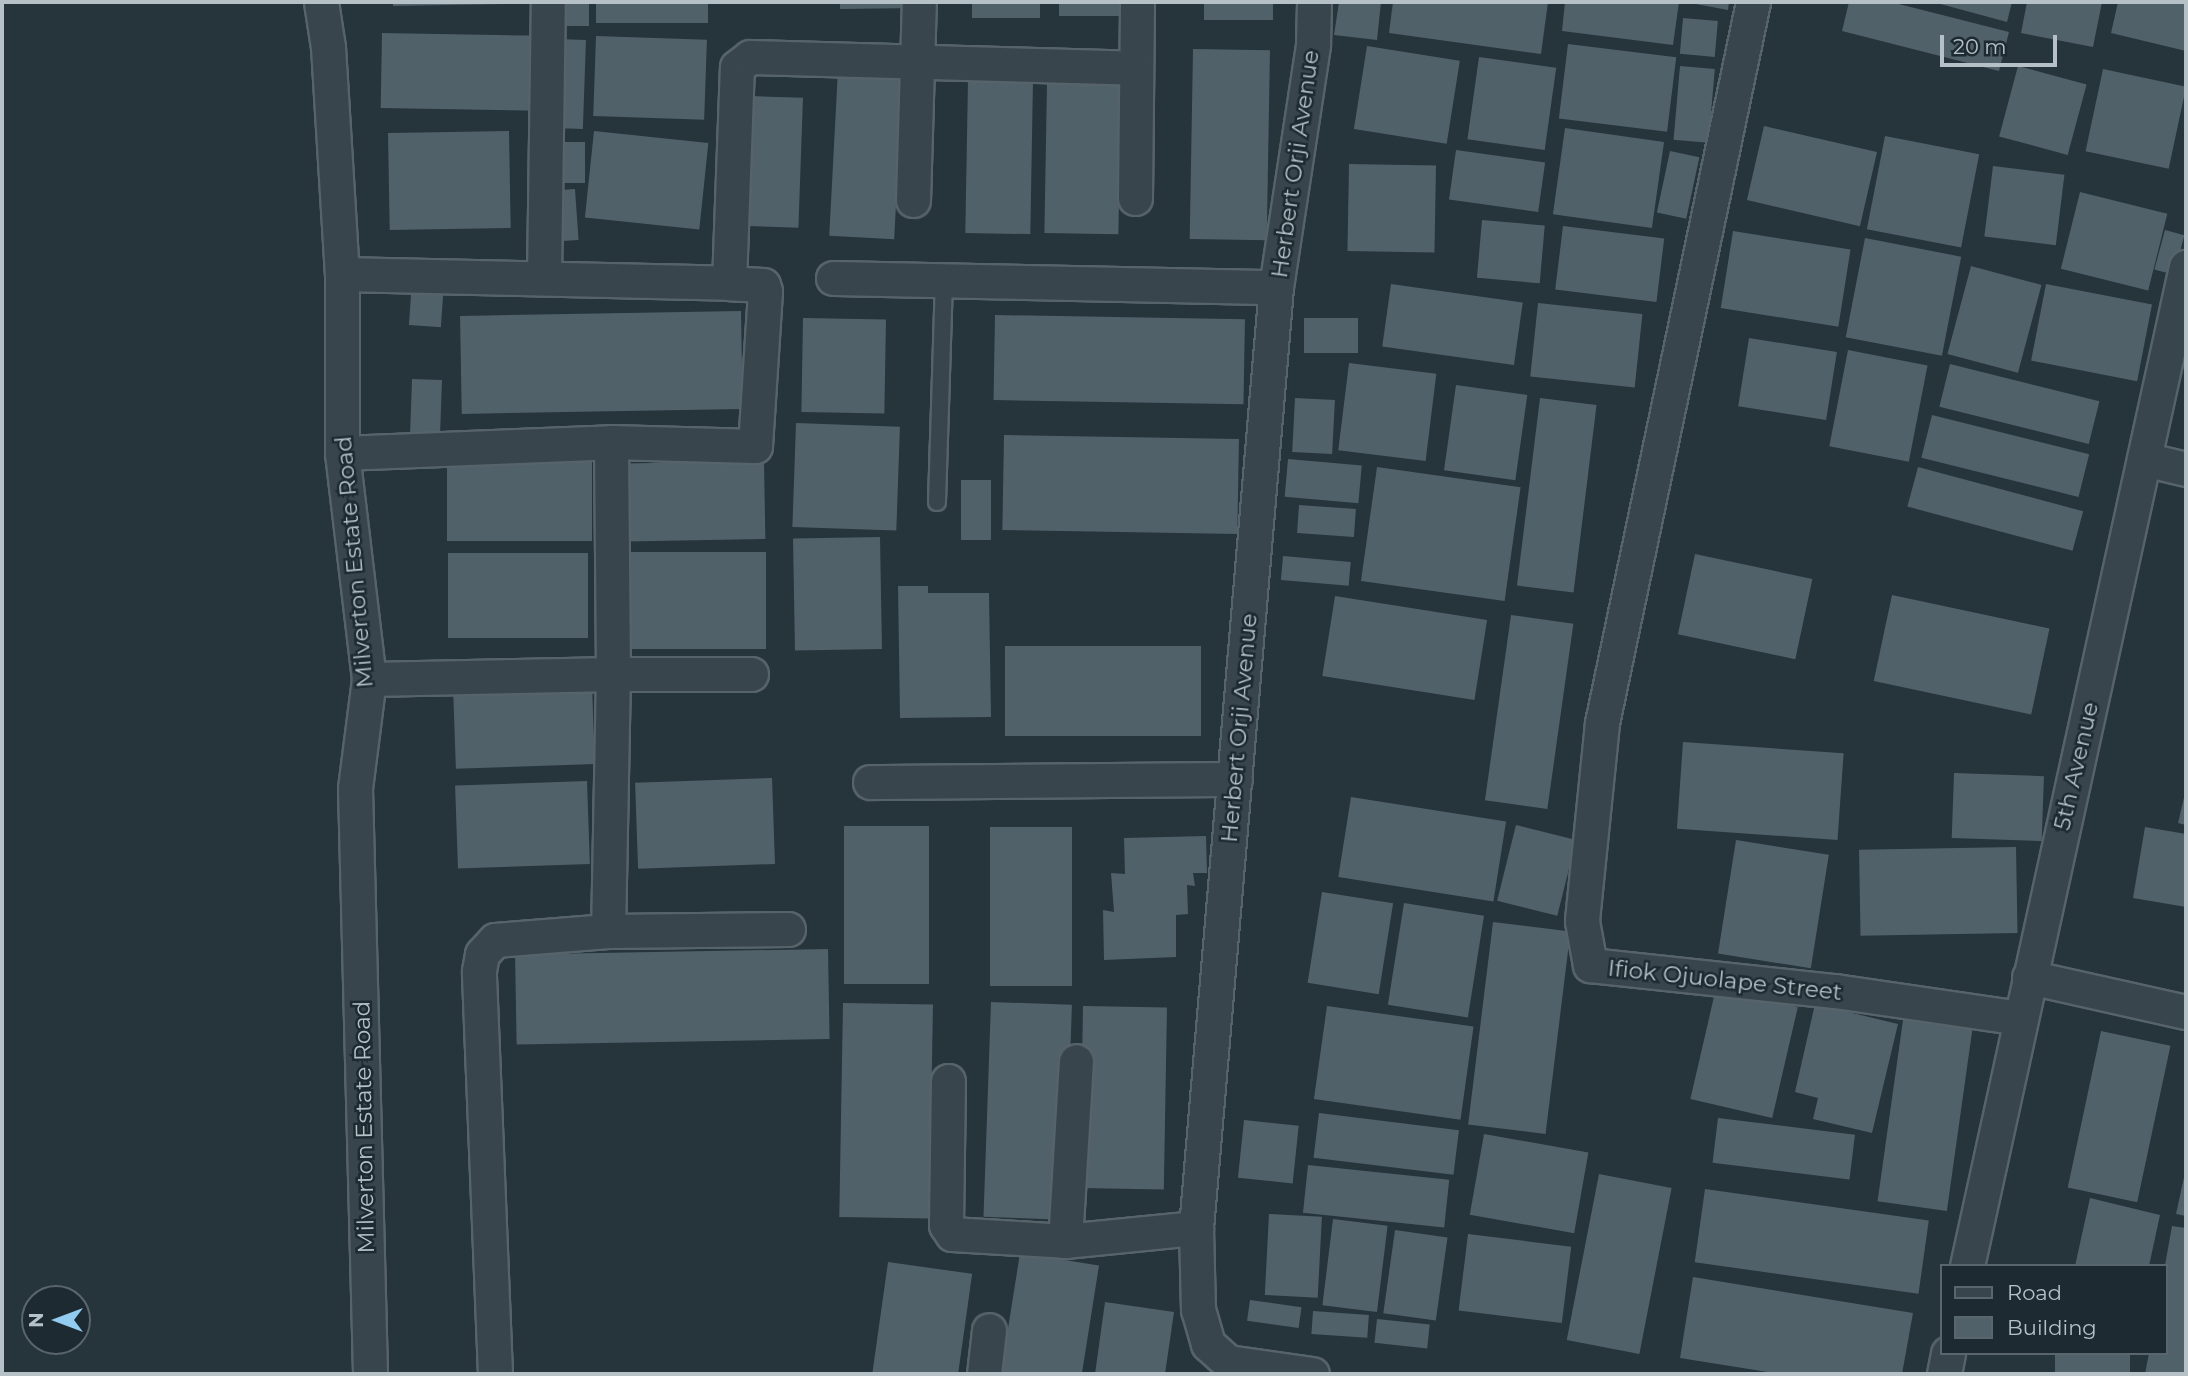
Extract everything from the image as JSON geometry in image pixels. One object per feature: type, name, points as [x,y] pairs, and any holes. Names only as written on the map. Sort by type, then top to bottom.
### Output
[{"type":"street","name":"Milverton Estate Road","points":[[321,2],[328,47],[342,274],[342,453],[369,679],[355,788],[370,1374]]},
{"type":"street","points":[[544,278],[548,2]]},
{"type":"street","points":[[913,200],[919,2]]},
{"type":"street","points":[[1135,198],[1137,2]]},
{"type":"street","name":"Herbert Orji Avenue","points":[[1312,1374],[1228,1362],[1208,1344],[1198,1310],[1196,1228],[1276,287],[1313,44],[1314,2]]},
{"type":"street","name":"Ifiok Ojuolape Street","points":[[1752,2],[1602,723],[1582,921],[1590,965],[1835,991],[2020,1018]]},
{"type":"street","points":[[729,283],[737,67],[741,61],[750,57],[1136,68]]},
{"type":"street","name":"5th Avenue","points":[[1967,1264],[2186,267]]},
{"type":"street","points":[[342,274],[729,283],[763,285],[765,291],[755,446],[611,442],[342,453]]},
{"type":"street","points":[[833,278],[1276,287]]},
{"type":"street","points":[[608,931],[613,674],[611,442]]},
{"type":"street","points":[[2144,459],[2186,469]]},
{"type":"street","points":[[369,679],[751,674]]},
{"type":"street","points":[[870,782],[1235,779]]},
{"type":"street","points":[[495,1374],[479,971],[482,954],[495,940],[608,931],[788,929]]},
{"type":"street","points":[[2029,977],[2186,1012]]},
{"type":"street","points":[[1065,1241],[1076,1061]]},
{"type":"street","points":[[948,1081],[946,1225],[952,1234],[1065,1241],[1196,1228]]},
{"type":"street","points":[[984,1374],[989,1330]]},
{"type":"street","points":[[1944,1374],[1948,1355]]},
{"type":"lane","points":[[937,502],[944,280]]},
{"type":"building","points":[[393,2],[508,2],[508,4],[393,6]]},
{"type":"building","points":[[559,2],[589,2],[589,26],[559,26]]},
{"type":"building","points":[[596,2],[708,2],[708,23],[596,23]]},
{"type":"building","points":[[840,2],[918,2],[918,8],[840,9]]},
{"type":"building","points":[[972,2],[1040,2],[1040,18],[972,18]]},
{"type":"building","points":[[1059,2],[1123,2],[1123,16],[1059,16]]},
{"type":"building","points":[[1204,2],[1273,2],[1273,20],[1204,20]]},
{"type":"building","points":[[1339,2],[1381,2],[1377,40],[1334,35]]},
{"type":"building","points":[[1393,2],[1548,2],[1541,54],[1389,33]]},
{"type":"building","points":[[1565,2],[1679,2],[1673,45],[1562,31]]},
{"type":"building","points":[[1685,2],[1729,2],[1728,10]]},
{"type":"building","points":[[1849,2],[1891,2],[2009,32],[1999,71],[1842,31]]},
{"type":"building","points":[[1933,2],[2012,2],[2007,22]]},
{"type":"building","points":[[2027,2],[2102,2],[2093,47],[2021,33]]},
{"type":"building","points":[[2118,2],[2186,2],[2186,51],[2111,33]]},
{"type":"building","points":[[1683,18],[1718,21],[1715,57],[1680,54]]},
{"type":"building","points":[[382,33],[540,36],[539,111],[381,108]]},
{"type":"building","points":[[596,36],[707,40],[704,120],[593,116]]},
{"type":"building","points":[[557,39],[586,40],[583,129],[554,128]]},
{"type":"building","points":[[1568,44],[1676,57],[1667,132],[1559,118]]},
{"type":"building","points":[[1367,46],[1460,61],[1447,144],[1354,129]]},
{"type":"building","points":[[1193,49],[1270,50],[1267,240],[1190,239]]},
{"type":"building","points":[[1479,57],[1556,68],[1545,150],[1467,139]]},
{"type":"building","points":[[1680,66],[1715,69],[1708,143],[1674,140]]},
{"type":"building","points":[[2018,66],[2087,84],[2068,155],[1999,137]]},
{"type":"building","points":[[838,69],[903,72],[894,239],[829,236]]},
{"type":"building","points":[[2103,69],[2186,87],[2169,169],[2086,151]]},
{"type":"building","points":[[968,79],[1033,80],[1030,234],[965,233]]},
{"type":"building","points":[[1047,83],[1121,84],[1118,234],[1044,233]]},
{"type":"building","points":[[751,96],[803,98],[798,228],[746,226]]},
{"type":"building","points":[[1764,126],[1877,152],[1860,226],[1747,200]]},
{"type":"building","points":[[1565,128],[1664,142],[1652,228],[1553,214]]},
{"type":"building","points":[[509,131],[511,228],[390,230],[388,133]]},
{"type":"building","points":[[594,131],[708,143],[699,230],[585,218]]},
{"type":"building","points":[[1885,136],[1979,154],[1961,248],[1867,229]]},
{"type":"building","points":[[557,142],[585,142],[585,183],[557,183]]},
{"type":"building","points":[[1456,150],[1545,163],[1538,212],[1449,200]]},
{"type":"building","points":[[1670,151],[1699,157],[1686,219],[1657,213]]},
{"type":"building","points":[[1349,164],[1436,166],[1434,253],[1347,251]]},
{"type":"building","points":[[1993,166],[2064,175],[2056,245],[1984,236]]},
{"type":"building","points":[[575,189],[579,240],[555,242],[551,191]]},
{"type":"building","points":[[2080,192],[2167,214],[2148,290],[2061,269]]},
{"type":"building","points":[[1482,220],[1545,225],[1540,283],[1477,278]]},
{"type":"building","points":[[1563,226],[1664,238],[1656,302],[1555,290]]},
{"type":"building","points":[[2165,230],[2184,235],[2174,275],[2154,270]]},
{"type":"building","points":[[1733,231],[1851,250],[1838,327],[1721,308]]},
{"type":"building","points":[[1865,238],[1961,257],[1942,356],[1846,337]]},
{"type":"building","points":[[1971,266],[2042,285],[2018,373],[1947,354]]},
{"type":"building","points":[[412,281],[444,283],[441,327],[409,325]]},
{"type":"building","points":[[1391,284],[1523,303],[1514,365],[1382,346]]},
{"type":"building","points":[[2046,284],[2152,305],[2137,381],[2031,361]]},
{"type":"building","points":[[1538,303],[1642,314],[1635,388],[1530,377]]},
{"type":"building","points":[[741,311],[743,409],[462,414],[460,316]]},
{"type":"building","points":[[995,315],[1245,319],[1243,404],[994,400]]},
{"type":"building","points":[[803,318],[886,319],[884,413],[801,412]]},
{"type":"building","points":[[1304,318],[1358,318],[1358,353],[1304,353]]},
{"type":"building","points":[[1749,338],[1837,352],[1826,420],[1738,406]]},
{"type":"building","points":[[1848,350],[1928,365],[1909,462],[1829,446]]},
{"type":"building","points":[[1349,363],[1436,374],[1426,461],[1338,450]]},
{"type":"building","points":[[1950,364],[2099,401],[2089,444],[1939,407]]},
{"type":"building","points":[[412,379],[442,380],[440,442],[410,441]]},
{"type":"building","points":[[1456,385],[1527,395],[1515,480],[1444,470]]},
{"type":"building","points":[[1295,398],[1335,400],[1332,454],[1292,452]]},
{"type":"building","points":[[1540,398],[1597,405],[1574,593],[1517,586]]},
{"type":"building","points":[[1932,415],[2089,454],[2079,497],[1921,458]]},
{"type":"building","points":[[796,423],[900,427],[896,531],[792,527]]},
{"type":"building","points":[[1004,435],[1239,439],[1237,534],[1002,530]]},
{"type":"building","points":[[447,457],[592,457],[592,541],[447,541]]},
{"type":"building","points":[[1288,459],[1362,465],[1358,503],[1285,497]]},
{"type":"building","points":[[764,461],[765,539],[626,541],[625,463]]},
{"type":"building","points":[[1377,467],[1521,487],[1505,601],[1361,581]]},
{"type":"building","points":[[1918,467],[2083,511],[2073,551],[1907,507]]},
{"type":"building","points":[[961,480],[991,480],[991,540],[961,540]]},
{"type":"building","points":[[1299,505],[1356,509],[1354,537],[1297,533]]},
{"type":"building","points":[[880,537],[882,649],[795,651],[793,539]]},
{"type":"building","points":[[625,552],[766,552],[766,649],[625,649]]},
{"type":"building","points":[[448,553],[588,553],[588,638],[448,638]]},
{"type":"building","points":[[1695,554],[1812,579],[1795,659],[1678,634]]},
{"type":"building","points":[[1283,556],[1351,562],[1349,586],[1281,580]]},
{"type":"building","points":[[898,586],[928,586],[928,593],[989,593],[991,717],[900,718]]},
{"type":"building","points":[[1892,595],[2049,628],[2031,715],[1874,681]]},
{"type":"building","points":[[1335,596],[1487,620],[1474,700],[1322,676]]},
{"type":"building","points":[[1511,615],[1573,624],[1547,809],[1485,800]]},
{"type":"building","points":[[1005,646],[1201,646],[1201,736],[1005,736]]},
{"type":"building","points":[[592,684],[595,764],[456,769],[453,689]]},
{"type":"building","points":[[1683,742],[1844,753],[1838,840],[1677,829]]},
{"type":"building","points":[[1954,773],[2044,776],[2042,841],[1952,838]]},
{"type":"building","points":[[772,778],[775,864],[638,869],[635,783]]},
{"type":"building","points":[[587,781],[590,864],[458,869],[455,786]]},
{"type":"building","points":[[2186,789],[2186,825],[2178,823]]},
{"type":"building","points":[[1351,797],[1506,822],[1493,902],[1338,877]]},
{"type":"building","points":[[1516,825],[1576,840],[1557,916],[1497,901]]},
{"type":"building","points":[[844,826],[929,826],[929,984],[844,984]]},
{"type":"building","points":[[990,827],[1072,827],[1072,986],[990,986]]},
{"type":"building","points":[[2145,827],[2186,834],[2186,907],[2133,898]]},
{"type":"building","points":[[1206,836],[1207,873],[1193,873],[1195,886],[1187,885],[1188,914],[1176,915],[1176,957],[1104,960],[1103,910],[1114,912],[1111,873],[1125,874],[1124,838]]},
{"type":"building","points":[[1736,840],[1829,855],[1811,968],[1718,954]]},
{"type":"building","points":[[2016,847],[2018,933],[1861,936],[1859,850]]},
{"type":"building","points":[[1322,892],[1393,903],[1379,994],[1308,983]]},
{"type":"building","points":[[1404,903],[1484,916],[1468,1017],[1388,1005]]},
{"type":"building","points":[[1493,922],[1570,932],[1546,1134],[1468,1124]]},
{"type":"building","points":[[828,949],[830,1039],[517,1044],[515,954]]},
{"type":"building","points":[[1716,988],[1798,1007],[1772,1118],[1690,1099]]},
{"type":"building","points":[[991,1002],[1072,1005],[1064,1220],[983,1217]]},
{"type":"building","points":[[843,1003],[933,1005],[929,1219],[839,1217]]},
{"type":"building","points":[[1815,1004],[1898,1024],[1872,1133],[1813,1119],[1818,1098],[1795,1092]]},
{"type":"building","points":[[1083,1006],[1167,1007],[1164,1189],[1080,1188]]},
{"type":"building","points":[[1327,1006],[1474,1027],[1460,1120],[1314,1099]]},
{"type":"building","points":[[1903,1020],[1972,1030],[1947,1211],[1878,1201]]},
{"type":"building","points":[[2101,1031],[2170,1046],[2137,1202],[2068,1188]]},
{"type":"building","points":[[1319,1113],[1459,1130],[1453,1175],[1314,1158]]},
{"type":"building","points":[[1718,1118],[1855,1135],[1849,1179],[1713,1163]]},
{"type":"building","points":[[1244,1120],[1299,1126],[1293,1183],[1238,1178]]},
{"type":"building","points":[[1484,1134],[1588,1152],[1574,1233],[1470,1215]]},
{"type":"building","points":[[1308,1165],[1449,1180],[1444,1228],[1303,1213]]},
{"type":"building","points":[[2186,1168],[2186,1216],[2176,1214]]},
{"type":"building","points":[[1599,1174],[1672,1188],[1639,1354],[1567,1340]]},
{"type":"building","points":[[1705,1189],[1929,1220],[1919,1294],[1695,1262]]},
{"type":"building","points":[[2090,1198],[2160,1215],[2149,1264],[2075,1264]]},
{"type":"building","points":[[1269,1214],[1322,1217],[1318,1298],[1265,1295]]},
{"type":"building","points":[[1333,1219],[1388,1226],[1377,1312],[1322,1305]]},
{"type":"building","points":[[2172,1226],[2186,1228],[2186,1374],[2145,1374],[2149,1355],[2167,1355],[2165,1264]]},
{"type":"building","points":[[1395,1230],[1447,1237],[1436,1321],[1383,1313]]},
{"type":"building","points":[[1468,1234],[1571,1247],[1562,1323],[1459,1310]]},
{"type":"building","points":[[1020,1253],[1099,1266],[1082,1374],[1001,1373]]},
{"type":"building","points":[[888,1262],[972,1274],[958,1374],[872,1374]]},
{"type":"building","points":[[1693,1277],[1913,1313],[1902,1374],[1780,1374],[1680,1358]]},
{"type":"building","points":[[1250,1300],[1301,1307],[1299,1328],[1247,1321]]},
{"type":"building","points":[[1105,1302],[1174,1312],[1165,1374],[1095,1374]]},
{"type":"building","points":[[1313,1311],[1369,1315],[1367,1338],[1311,1334]]},
{"type":"building","points":[[1377,1319],[1430,1325],[1427,1348],[1374,1343]]},
{"type":"building","points":[[2055,1355],[2130,1355],[2130,1374],[2055,1374]]}]
